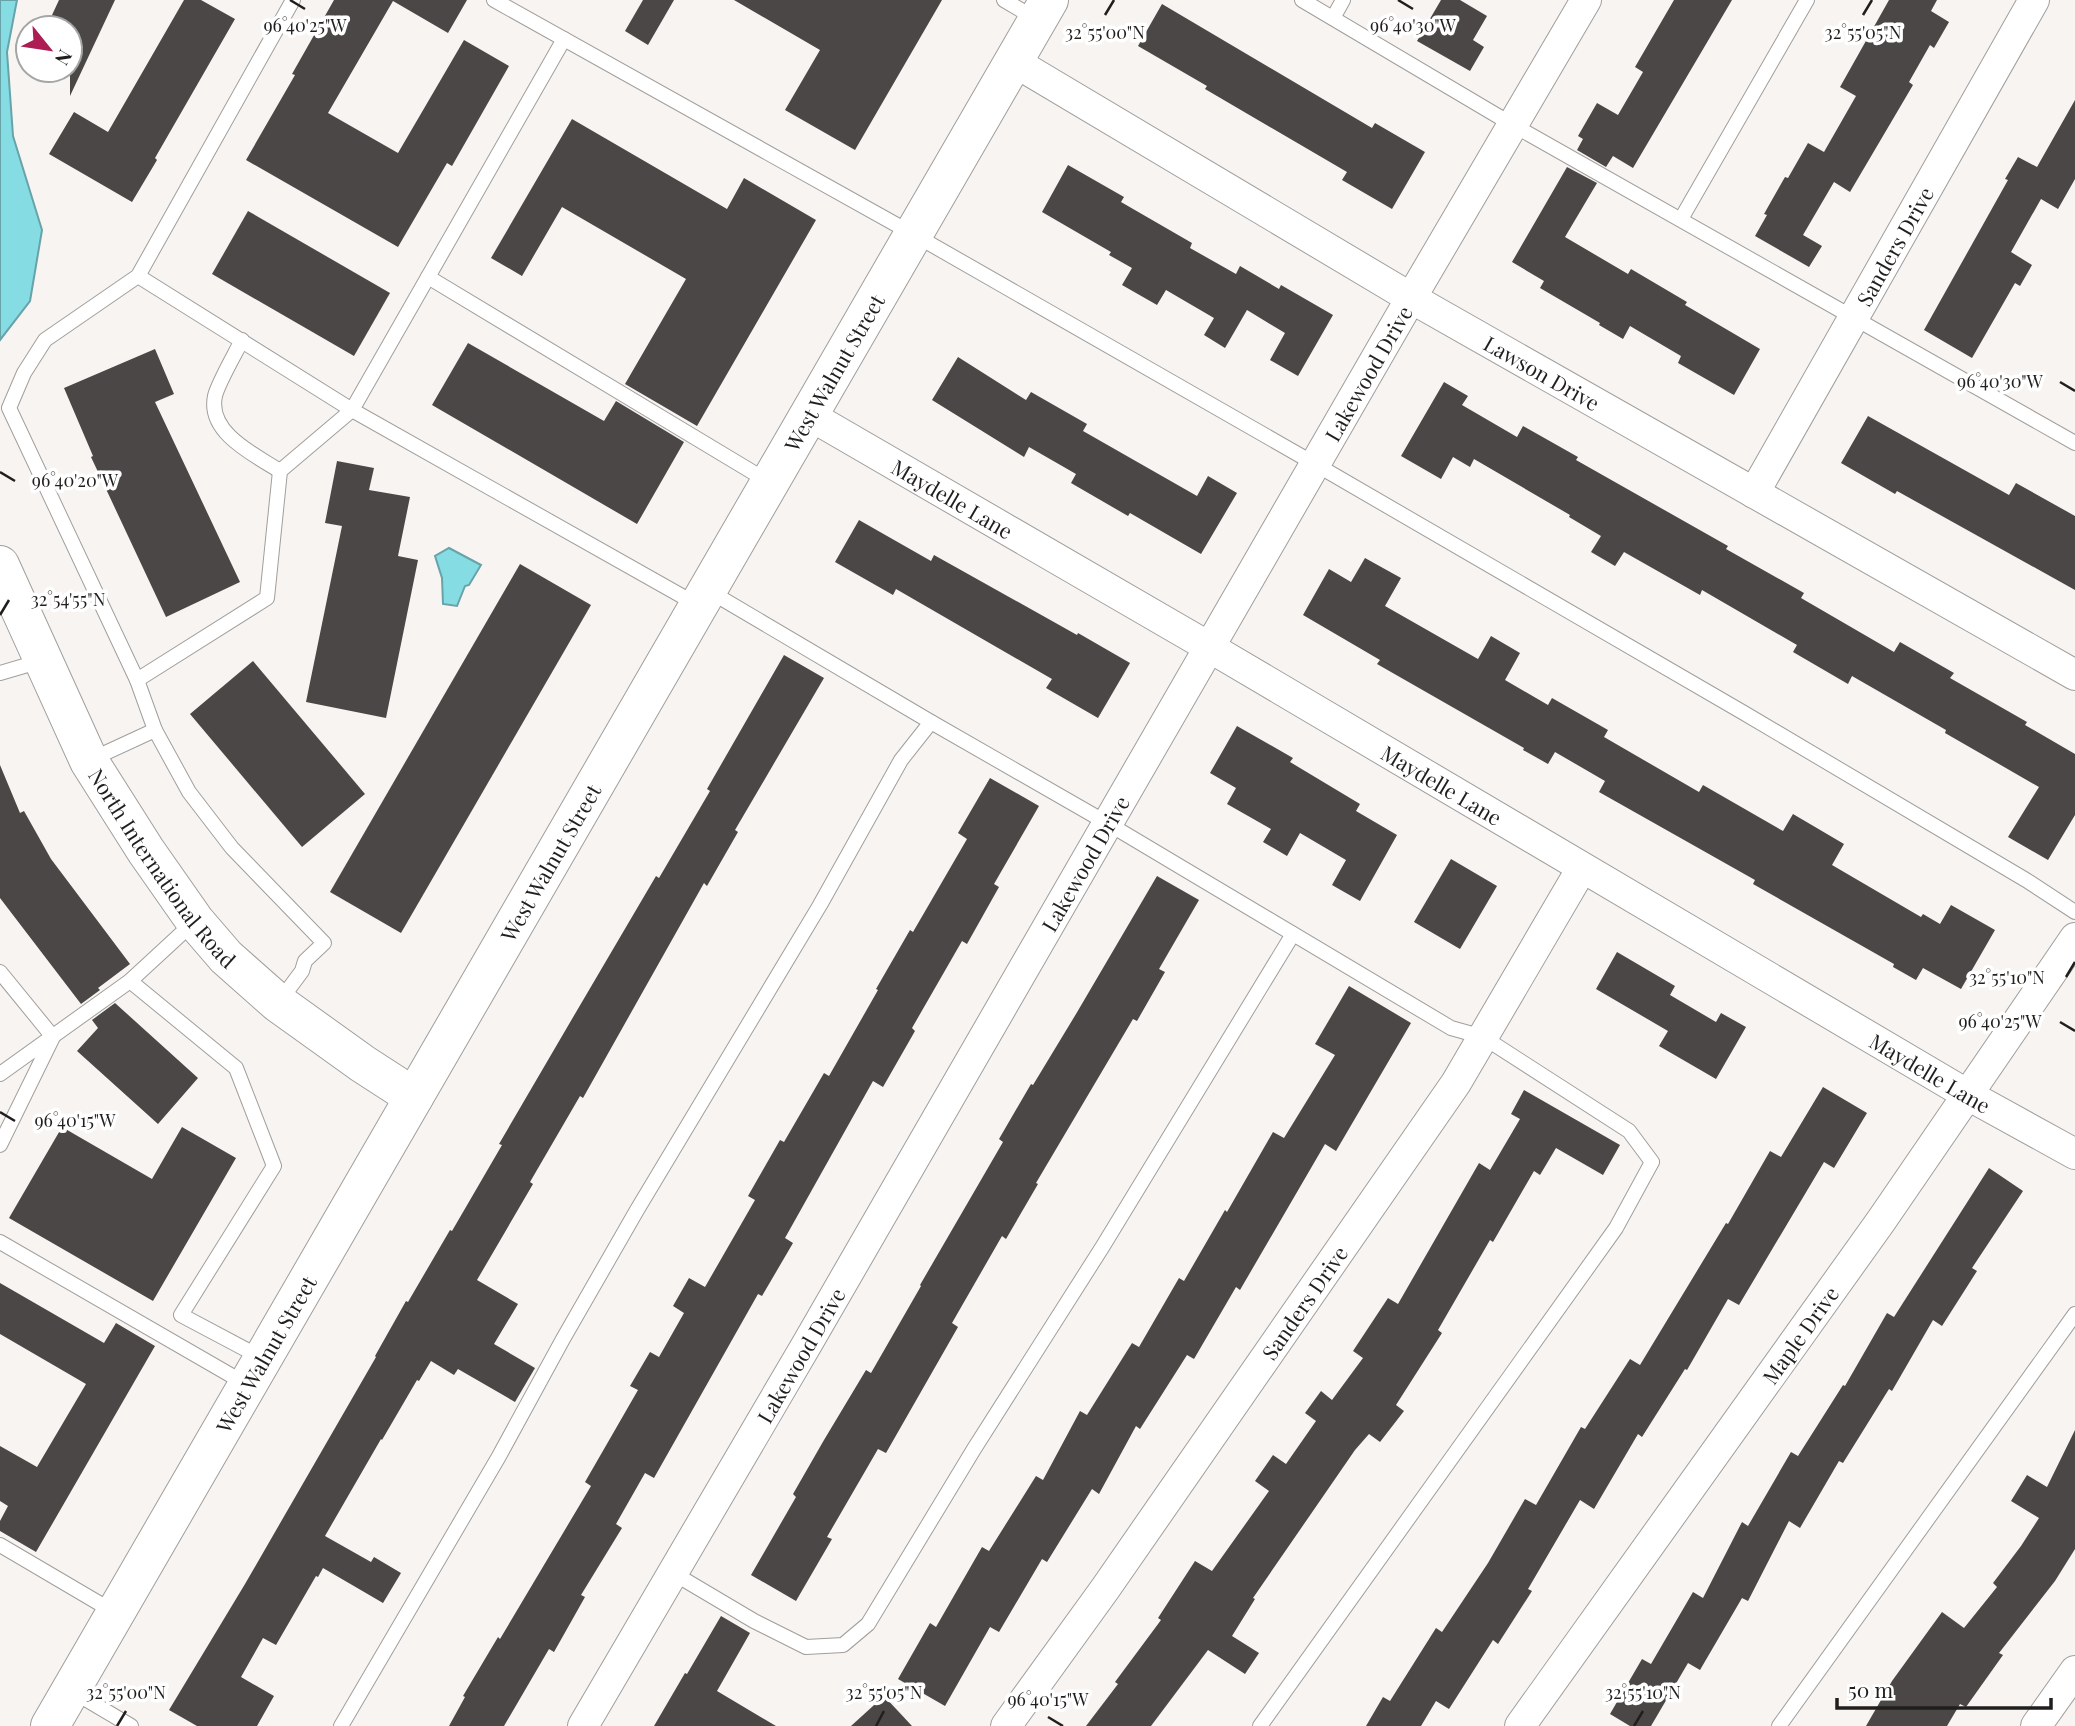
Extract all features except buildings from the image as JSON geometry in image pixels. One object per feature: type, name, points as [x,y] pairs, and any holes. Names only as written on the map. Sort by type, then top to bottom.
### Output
[{"type":"main road","name":"West Walnut Street","points":[[50,1726],[1043,10]]},
{"type":"main road","name":"North International Road","points":[[0,565],[89,761],[146,851],[195,921],[226,957],[278,1003],[414,1097]]},
{"type":"street","name":"Lakewood Drive","points":[[583,1726],[1586,0]]},
{"type":"street","name":"Sanders Drive","points":[[1754,493],[2034,0]]},
{"type":"street","name":"Lawson Drive","points":[[1013,61],[1411,298],[2075,675]]},
{"type":"street","name":"Maydelle Lane","points":[[809,415],[1209,647],[1968,1095],[2075,1154]]},
{"type":"street","name":"Sanders Drive","points":[[1006,1726],[1105,1589],[1456,1083],[1582,868]]},
{"type":"street","name":"Maple Drive","points":[[1520,1726],[1865,1244],[2075,938]]},
{"type":"street","points":[[2036,1726],[2075,1671]]},
{"type":"lane","points":[[278,1003],[302,971],[305,961],[324,943],[232,848],[189,792],[155,730],[137,680],[9,408],[24,373],[45,340],[138,276],[293,0]]},
{"type":"lane","points":[[494,0],[914,234],[1315,464],[1744,713],[2026,880],[2075,912]]},
{"type":"lane","points":[[1004,0],[1043,10]]},
{"type":"lane","points":[[1302,0],[1513,125],[1853,318],[2073,438]]},
{"type":"lane","points":[[1333,18],[1343,0]]},
{"type":"lane","points":[[1681,219],[1807,0]]},
{"type":"lane","points":[[137,680],[268,598],[280,471],[352,410],[564,39]]},
{"type":"lane","points":[[138,276],[352,410],[931,722],[1107,823],[1451,1028],[1483,1037],[1629,1131],[1652,1162],[1616,1228],[1260,1726]]},
{"type":"lane","points":[[428,277],[770,482]]},
{"type":"lane","points":[[242,340],[215,396],[216,414],[230,439],[280,471]]},
{"type":"lane","points":[[0,673],[42,661]]},
{"type":"lane","points":[[341,1726],[498,1458],[638,1210],[820,905],[901,760],[931,722]]},
{"type":"lane","points":[[89,761],[155,730]]},
{"type":"lane","points":[[0,1074],[130,981],[195,921]]},
{"type":"lane","points":[[673,1573],[754,1621],[806,1647],[843,1645],[868,1624],[1293,934]]},
{"type":"lane","points":[[0,972],[53,1037]]},
{"type":"lane","points":[[130,981],[236,1068],[274,1166],[181,1315],[255,1372]]},
{"type":"lane","points":[[0,1146],[53,1037]]},
{"type":"lane","points":[[0,1242],[255,1372]]},
{"type":"lane","points":[[1779,1726],[2075,1314]]},
{"type":"lane","points":[[0,1545],[116,1613]]},
{"type":"lane","points":[[71,1690],[131,1726]]},
{"type":"water","points":[[0,0],[17,0],[7,52],[13,136],[42,230],[30,301],[0,340]]},
{"type":"water","points":[[449,548],[481,565],[469,585],[465,586],[457,606],[443,604],[442,578],[435,556]]}]
